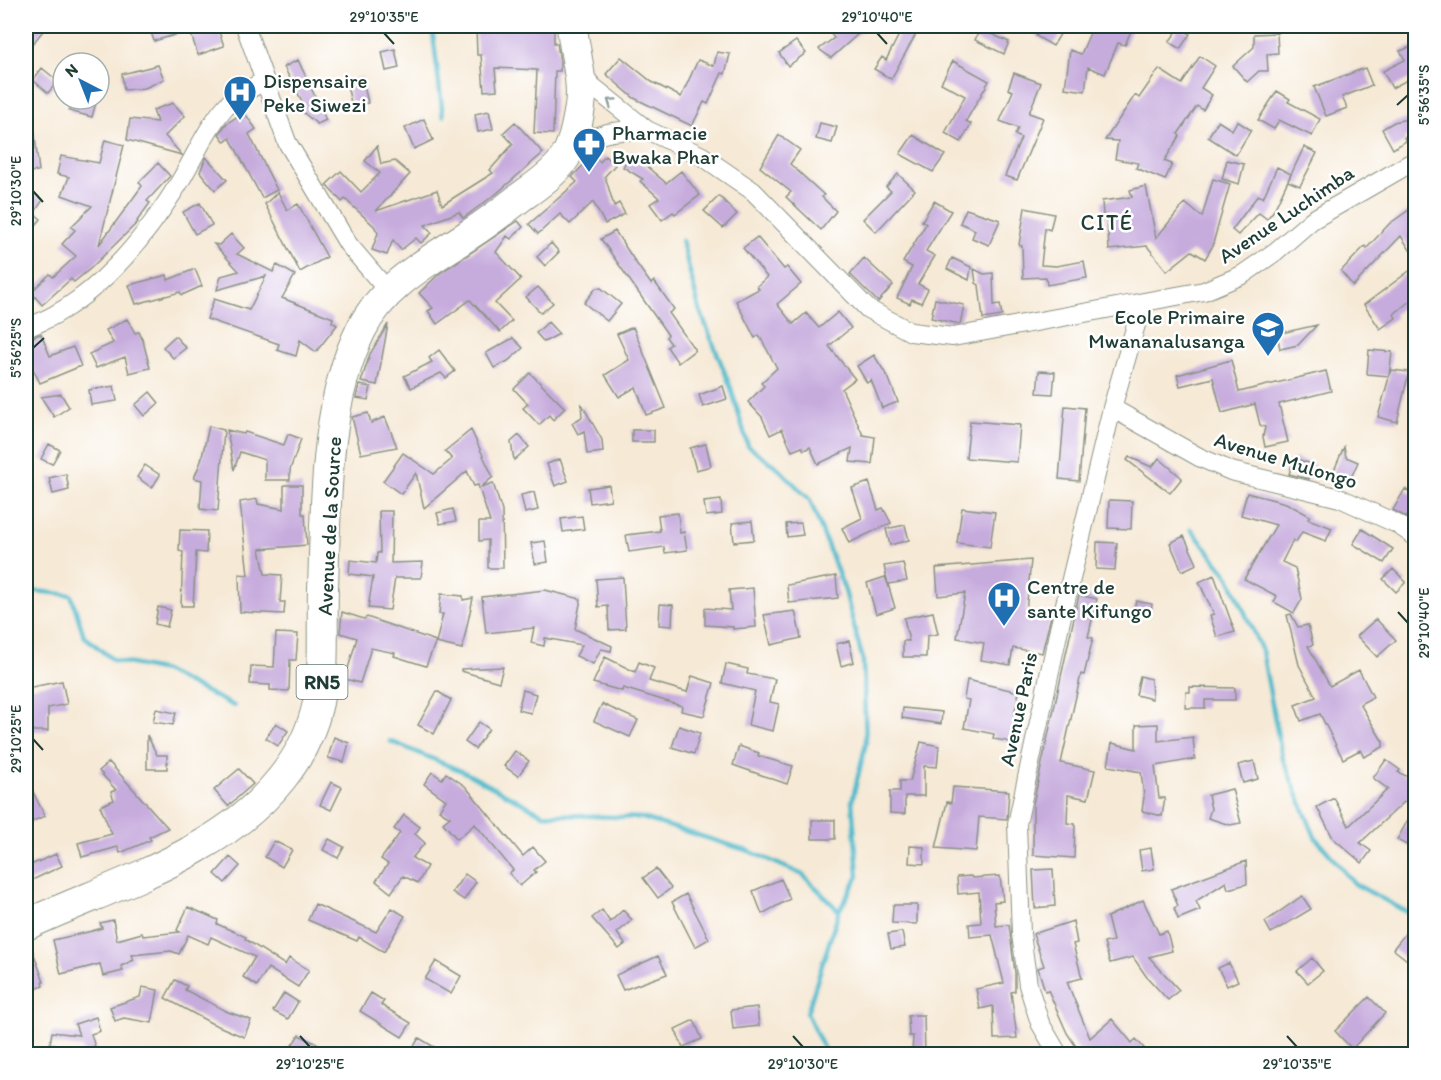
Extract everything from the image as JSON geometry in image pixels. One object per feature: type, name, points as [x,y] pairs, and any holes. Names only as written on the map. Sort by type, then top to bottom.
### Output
[{"type":"highway","name":"RN5","points":[[573,26],[579,69]]},
{"type":"highway","name":"Avenue de la Source","points":[[26,925],[183,857],[234,824],[282,779],[303,746],[316,715],[325,652],[324,560],[336,403],[349,357],[362,327],[388,291],[422,264],[515,201],[562,162],[575,133],[581,104],[579,69]]},
{"type":"street","points":[[245,26],[287,142],[315,193],[348,244],[388,291]]},
{"type":"street","name":"Avenue Luchimba","points":[[579,69],[592,86],[647,130],[702,156],[753,191],[868,309],[910,332],[953,337],[1204,291],[1242,275],[1275,252],[1312,220],[1416,160]]},
{"type":"street","points":[[26,328],[62,312],[113,269],[156,218],[177,186],[195,152],[227,105],[264,81]]},
{"type":"street","points":[[562,162],[582,142],[604,133],[647,130]]},
{"type":"street","name":"Avenue Paris","points":[[1058,1054],[1040,1023],[1028,985],[1021,934],[1017,824],[1053,652],[1112,408],[1142,304]]},
{"type":"street","name":"Avenue Mulongo","points":[[1112,408],[1199,457],[1231,471],[1340,498],[1397,524],[1416,537]]},
{"type":"building","points":[[26,26],[47,26],[26,52]]},
{"type":"building","points":[[149,26],[194,26],[195,29],[154,41]]},
{"type":"building","points":[[217,26],[224,46],[198,55],[190,31]]},
{"type":"building","points":[[554,26],[554,43],[557,43],[560,71],[555,71],[553,134],[534,133],[537,70],[495,68],[497,90],[484,91],[481,55],[477,55],[476,27]]},
{"type":"building","points":[[825,26],[867,26],[831,58],[819,49],[834,38]]},
{"type":"building","points":[[1042,26],[1065,26],[1053,46],[1036,36]]},
{"type":"building","points":[[1093,26],[1110,30],[1112,26],[1133,26],[1125,45],[1118,43],[1105,74],[1088,67],[1085,91],[1065,88],[1070,50],[1081,54]]},
{"type":"building","points":[[903,27],[916,34],[891,79],[874,69],[882,57],[886,60]]},
{"type":"building","points":[[1180,27],[1190,34],[1180,49],[1169,42]]},
{"type":"building","points":[[980,29],[1009,42],[1004,54],[975,40]]},
{"type":"building","points":[[1277,33],[1278,53],[1267,54],[1268,71],[1259,71],[1247,82],[1233,66],[1254,47],[1254,34]]},
{"type":"building","points":[[796,41],[806,53],[788,66],[779,53]]},
{"type":"building","points":[[1416,45],[1416,82],[1413,77],[1392,88],[1383,71],[1405,60],[1400,51]]},
{"type":"building","points":[[395,49],[399,68],[386,71],[382,52]]},
{"type":"building","points":[[717,52],[730,54],[725,74],[722,73],[708,104],[704,102],[692,126],[634,98],[606,74],[621,57],[652,82],[681,97],[698,60],[714,66]]},
{"type":"building","points":[[1200,56],[1215,66],[1201,88],[1212,95],[1203,110],[1197,106],[1178,134],[1180,136],[1164,161],[1172,164],[1165,180],[1136,168],[1138,163],[1115,159],[1118,141],[1105,140],[1135,95],[1139,98],[1159,69],[1182,84]]},
{"type":"building","points":[[298,60],[326,120],[317,124],[298,108],[304,105],[284,67]]},
{"type":"building","points":[[953,61],[989,81],[966,121],[971,124],[961,142],[945,133],[965,96],[941,83]]},
{"type":"building","points":[[158,65],[164,79],[145,88],[124,90],[122,74]]},
{"type":"building","points":[[42,68],[51,75],[51,89],[48,93],[33,80]]},
{"type":"building","points":[[1365,68],[1372,85],[1342,97],[1347,108],[1326,116],[1314,87]]},
{"type":"building","points":[[1014,73],[1041,83],[1029,113],[1043,118],[1017,180],[1005,176],[1021,138],[1015,135],[1018,128],[1000,121],[1013,91],[1008,89]]},
{"type":"building","points":[[362,77],[368,103],[352,107],[346,81]]},
{"type":"building","points":[[1277,91],[1290,99],[1288,102],[1320,119],[1312,136],[1279,120],[1274,129],[1258,120]]},
{"type":"building","points":[[173,103],[185,116],[165,136],[182,155],[127,140],[130,119],[157,122],[153,110]]},
{"type":"building","points":[[69,111],[94,111],[92,117]]},
{"type":"building","points":[[489,111],[493,129],[478,132],[475,114]]},
{"type":"building","points":[[244,112],[256,129],[249,134],[277,190],[262,198],[230,138],[225,142],[219,134],[226,124]]},
{"type":"building","points":[[1416,117],[1416,134],[1404,138],[1406,141],[1393,149],[1382,129],[1394,122]]},
{"type":"building","points":[[424,119],[433,140],[414,149],[405,128]]},
{"type":"building","points":[[1218,121],[1232,130],[1237,121],[1251,130],[1236,155],[1208,137]]},
{"type":"building","points":[[515,122],[543,153],[496,194],[463,218],[459,212],[425,225],[432,233],[421,243],[416,238],[401,250],[393,240],[387,255],[372,250],[378,233],[374,226],[345,199],[342,202],[326,185],[341,171],[361,192],[380,173],[365,161],[377,146],[381,164],[395,161],[410,174],[376,211],[437,190],[442,205],[493,173],[490,170],[513,144],[503,133]]},
{"type":"building","points":[[820,123],[837,127],[832,143],[816,139]]},
{"type":"building","points":[[26,130],[34,130],[39,171],[26,172]]},
{"type":"building","points":[[779,135],[800,150],[790,164],[824,195],[822,197],[836,211],[821,230],[786,197],[791,192],[760,167]]},
{"type":"building","points":[[913,135],[945,155],[933,172],[900,154]]},
{"type":"building","points":[[105,140],[124,145],[99,245],[142,186],[139,182],[158,163],[170,176],[147,201],[150,203],[138,222],[91,268],[74,282],[71,279],[42,305],[31,292],[50,274],[53,277],[76,256],[62,244],[75,230],[71,227],[92,206],[62,195],[69,177],[57,174],[61,156],[99,163]]},
{"type":"building","points":[[1304,147],[1317,153],[1300,186],[1288,181]]},
{"type":"building","points":[[631,153],[666,183],[681,171],[700,195],[675,214],[673,212],[662,220],[650,204],[659,198],[640,181],[643,179],[623,167]]},
{"type":"building","points":[[593,155],[600,162],[605,156],[615,165],[605,176],[614,206],[619,203],[625,214],[605,224],[593,202],[570,224],[560,214],[538,234],[529,224],[577,182],[572,177]]},
{"type":"building","points":[[206,157],[227,180],[215,190],[200,172]]},
{"type":"building","points":[[1227,160],[1244,164],[1239,184],[1222,179]]},
{"type":"building","points":[[1277,167],[1291,174],[1274,210],[1267,219],[1259,213],[1238,235],[1232,230],[1258,195],[1263,198]]},
{"type":"building","points":[[898,174],[915,190],[876,232],[863,219],[891,191],[886,187]]},
{"type":"building","points":[[1213,179],[1230,184],[1212,247],[1205,259],[1192,251],[1167,271],[1147,246],[1109,250],[1107,215],[1103,215],[1102,201],[1132,197],[1130,190],[1146,186],[1156,238],[1185,203],[1202,217]]},
{"type":"building","points":[[30,191],[43,200],[34,213],[41,219],[26,237],[26,198]]},
{"type":"building","points":[[278,192],[287,210],[298,204],[327,257],[300,272],[265,204]]},
{"type":"building","points":[[719,196],[737,214],[723,228],[704,211]]},
{"type":"building","points":[[934,201],[951,211],[926,251],[935,256],[918,284],[928,289],[921,303],[912,299],[910,304],[897,298],[912,267],[903,262],[926,224],[922,221]]},
{"type":"building","points":[[200,203],[212,225],[195,234],[183,212]]},
{"type":"building","points":[[1416,205],[1416,259],[1401,236],[1353,286],[1341,271],[1389,224]]},
{"type":"building","points":[[1025,208],[1054,214],[1050,230],[1045,228],[1041,265],[1056,266],[1084,261],[1087,278],[1047,285],[1046,277],[1023,278],[1022,246],[1019,245]]},
{"type":"building","points":[[966,209],[1000,220],[989,245],[972,238],[975,230],[960,223]]},
{"type":"building","points":[[518,221],[523,227],[511,239],[507,236],[496,252],[521,279],[495,303],[512,321],[500,332],[470,300],[437,324],[428,311],[433,308],[419,293],[439,274]]},
{"type":"building","points":[[615,231],[651,284],[654,281],[674,309],[669,313],[695,350],[678,363],[667,347],[671,344],[666,337],[668,335],[601,239]]},
{"type":"building","points":[[231,234],[244,248],[237,254],[273,272],[277,265],[295,275],[282,298],[333,318],[332,322],[337,325],[316,352],[300,340],[296,356],[277,350],[279,344],[207,319],[214,299],[249,310],[266,276],[217,290],[221,276],[239,271],[214,244],[219,245]]},
{"type":"building","points":[[757,237],[784,269],[787,267],[801,284],[777,304],[793,324],[806,313],[819,328],[838,312],[851,328],[829,346],[855,379],[842,389],[863,435],[875,437],[872,464],[850,462],[852,448],[818,464],[810,447],[792,451],[782,429],[770,435],[762,417],[748,402],[764,386],[761,383],[777,368],[759,335],[755,338],[736,301],[759,289],[757,286],[767,277],[743,248]]},
{"type":"building","points":[[551,243],[559,252],[545,266],[537,257]]},
{"type":"building","points":[[864,258],[893,285],[878,302],[850,274]]},
{"type":"building","points":[[952,258],[971,267],[969,280],[947,269]]},
{"type":"building","points":[[1416,266],[1416,296],[1394,314],[1396,318],[1380,329],[1364,305]]},
{"type":"building","points":[[195,269],[202,286],[182,295],[180,292],[136,304],[129,285],[167,275],[168,280]]},
{"type":"building","points":[[974,269],[984,274],[993,273],[994,305],[1000,304],[1002,316],[983,319],[979,285],[976,283]]},
{"type":"building","points":[[538,287],[553,303],[541,313],[526,297]]},
{"type":"building","points":[[596,288],[601,288],[621,304],[607,321],[584,303]]},
{"type":"building","points":[[935,299],[964,305],[960,324],[931,318]]},
{"type":"building","points":[[127,319],[135,333],[139,332],[150,368],[129,373],[125,357],[96,368],[89,354],[113,343],[106,330]]},
{"type":"building","points":[[548,322],[559,334],[544,342],[536,333]]},
{"type":"building","points":[[388,324],[377,385],[361,382],[370,354]]},
{"type":"building","points":[[1317,325],[1298,345],[1280,349],[1277,334]]},
{"type":"building","points":[[633,327],[666,408],[646,415],[636,387],[619,397],[605,375],[629,360],[617,334]]},
{"type":"building","points":[[41,334],[50,356],[73,347],[81,366],[40,383],[26,355],[26,339]]},
{"type":"building","points":[[175,336],[186,348],[173,358],[163,347]]},
{"type":"building","points":[[513,338],[523,348],[508,361],[494,368],[486,353]]},
{"type":"building","points":[[439,350],[455,371],[446,378],[441,373],[411,388],[404,376],[432,362],[429,358]]},
{"type":"building","points":[[1369,350],[1392,352],[1389,376],[1367,374]]},
{"type":"building","points":[[874,355],[889,379],[898,402],[882,408],[871,380],[867,383],[857,366]]},
{"type":"building","points":[[1231,360],[1239,392],[1326,371],[1331,391],[1279,404],[1288,442],[1265,447],[1263,437],[1265,427],[1260,425],[1255,404],[1222,413],[1213,378],[1180,386],[1177,375]]},
{"type":"building","points":[[1391,370],[1409,372],[1397,422],[1378,417]]},
{"type":"building","points":[[1039,371],[1055,372],[1053,394],[1037,393]]},
{"type":"building","points":[[530,373],[565,408],[553,420],[549,415],[539,425],[523,408],[528,404],[514,389]]},
{"type":"building","points":[[359,385],[371,387],[368,400],[356,398]]},
{"type":"building","points":[[114,386],[117,401],[91,405],[89,390]]},
{"type":"building","points":[[723,386],[727,399],[703,407],[699,395]]},
{"type":"building","points":[[150,392],[159,403],[144,416],[135,405]]},
{"type":"building","points":[[61,394],[69,407],[54,417],[41,397]]},
{"type":"building","points":[[581,403],[602,440],[603,452],[587,454],[584,431],[578,434],[572,423],[582,417]]},
{"type":"building","points":[[1065,406],[1085,408],[1079,481],[1059,479]]},
{"type":"building","points":[[368,413],[371,423],[385,417],[397,447],[361,454],[352,417]]},
{"type":"building","points":[[970,421],[1020,425],[1017,462],[966,458]]},
{"type":"building","points":[[209,426],[224,430],[218,511],[200,509],[202,480],[194,478],[201,461]]},
{"type":"building","points":[[227,430],[244,434],[245,432],[284,445],[288,434],[301,439],[290,470],[290,480],[265,480],[265,460],[240,452],[234,470]]},
{"type":"building","points":[[471,430],[493,477],[481,487],[493,483],[502,511],[503,568],[488,568],[488,540],[479,541],[479,522],[490,522],[478,485],[474,486],[467,471],[424,508],[416,473],[401,494],[383,481],[403,453],[434,474],[452,459],[445,451]]},
{"type":"building","points":[[632,430],[654,430],[654,442],[632,442]]},
{"type":"building","points":[[519,435],[529,447],[514,460],[511,442]]},
{"type":"building","points":[[49,444],[60,450],[52,464],[41,459]]},
{"type":"building","points":[[706,444],[711,466],[696,470],[690,448]]},
{"type":"building","points":[[1344,447],[1346,457],[1358,462],[1349,482],[1332,475]]},
{"type":"building","points":[[1129,457],[1152,467],[1159,458],[1182,478],[1170,493],[1127,460]]},
{"type":"building","points":[[1294,458],[1314,465],[1309,479],[1289,474]]},
{"type":"building","points":[[560,459],[568,481],[555,486],[547,464]]},
{"type":"building","points":[[145,465],[160,475],[152,488],[137,477]]},
{"type":"building","points":[[66,474],[69,490],[53,494],[49,478]]},
{"type":"building","points":[[869,482],[878,510],[883,508],[891,523],[849,543],[842,528],[862,518],[852,488]]},
{"type":"building","points":[[284,485],[302,485],[302,514],[305,514],[307,545],[260,549],[265,574],[282,575],[280,602],[285,602],[284,614],[240,612],[239,574],[248,575],[240,502],[257,499],[258,504],[284,509]]},
{"type":"building","points":[[609,485],[611,500],[590,503],[588,488]]},
{"type":"building","points":[[1405,489],[1416,496],[1416,523],[1393,510]]},
{"type":"building","points":[[534,492],[538,510],[525,513],[521,495]]},
{"type":"building","points":[[1247,493],[1286,503],[1310,516],[1308,519],[1332,528],[1326,541],[1302,532],[1296,542],[1293,540],[1282,562],[1295,568],[1302,599],[1294,613],[1274,602],[1277,596],[1244,579],[1276,525],[1241,515]]},
{"type":"building","points":[[721,500],[722,514],[706,516],[704,502]]},
{"type":"building","points":[[1109,500],[1132,501],[1131,529],[1108,528]]},
{"type":"building","points":[[962,508],[995,512],[990,547],[957,543]]},
{"type":"building","points":[[453,509],[456,521],[440,524],[437,513]]},
{"type":"building","points":[[379,511],[392,511],[391,563],[423,562],[421,578],[395,578],[390,610],[368,608],[373,577],[349,574],[350,560],[376,563],[377,553],[380,553]]},
{"type":"building","points":[[678,513],[680,533],[684,532],[687,550],[665,553],[664,547],[629,552],[626,535],[660,531],[658,515]]},
{"type":"building","points":[[582,516],[584,529],[563,532],[561,519]]},
{"type":"building","points":[[752,521],[754,540],[734,542],[732,523]]},
{"type":"building","points":[[801,523],[803,535],[787,537],[786,524]]},
{"type":"building","points":[[905,525],[909,540],[890,545],[886,529]]},
{"type":"building","points":[[1362,529],[1393,549],[1384,563],[1353,544]]},
{"type":"building","points":[[180,530],[207,531],[206,553],[196,552],[193,606],[181,606],[183,552],[179,551]]},
{"type":"building","points":[[1184,536],[1197,564],[1182,571],[1170,543]]},
{"type":"building","points":[[545,541],[548,562],[535,564],[531,543]]},
{"type":"building","points":[[1097,542],[1117,543],[1115,570],[1096,569]]},
{"type":"building","points":[[1031,560],[1026,612],[1051,616],[1042,653],[1013,648],[1010,665],[981,660],[984,643],[957,638],[965,593],[938,596],[936,568]]},
{"type":"building","points":[[903,563],[907,581],[888,584],[884,566]]},
{"type":"building","points":[[1393,569],[1406,582],[1396,592],[1383,579]]},
{"type":"building","points":[[1214,575],[1235,632],[1217,637],[1210,615],[1214,614],[1199,582]]},
{"type":"building","points":[[836,576],[838,598],[789,603],[787,585]]},
{"type":"building","points":[[623,577],[626,629],[609,630],[608,606],[598,607],[596,579]]},
{"type":"building","points":[[885,577],[895,608],[876,614],[867,583]]},
{"type":"building","points":[[753,588],[756,627],[733,629],[733,627],[705,625],[705,608],[731,610],[729,590]]},
{"type":"building","points":[[545,590],[581,599],[575,629],[612,646],[611,651],[601,649],[593,664],[576,656],[582,645],[545,638],[544,646],[531,643],[534,628],[486,633],[482,597]]},
{"type":"building","points":[[441,594],[463,596],[463,600],[473,598],[462,649],[436,643],[443,614],[439,614]]},
{"type":"building","points":[[1079,595],[1097,599],[1088,637],[1093,638],[1084,675],[1081,674],[1061,763],[1095,770],[1088,799],[1068,795],[1067,823],[1075,824],[1074,858],[1033,855],[1033,804]]},
{"type":"building","points":[[1136,601],[1152,604],[1150,616],[1133,612]]},
{"type":"building","points":[[660,604],[673,605],[672,626],[659,625]]},
{"type":"building","points":[[158,607],[171,610],[167,627],[155,624]]},
{"type":"building","points":[[795,611],[801,638],[771,645],[764,615]]},
{"type":"building","points":[[342,612],[364,619],[367,617],[436,641],[426,666],[394,656],[395,653],[371,648],[360,683],[345,679],[357,638],[340,633]]},
{"type":"building","points":[[933,612],[938,634],[927,636],[926,657],[903,657],[903,641],[909,641],[904,618]]},
{"type":"building","points":[[1291,614],[1298,627],[1308,625],[1313,645],[1308,646],[1330,686],[1359,670],[1373,697],[1360,704],[1383,742],[1383,747],[1364,757],[1360,750],[1343,759],[1320,714],[1301,721],[1295,705],[1316,697],[1299,665],[1287,615]]},
{"type":"building","points":[[1376,619],[1396,640],[1377,657],[1357,636]]},
{"type":"building","points":[[276,633],[298,634],[296,660],[290,660],[289,691],[270,690],[270,685],[250,684],[251,666],[274,667]]},
{"type":"building","points":[[849,641],[854,662],[841,666],[836,644]]},
{"type":"building","points":[[605,657],[635,672],[639,662],[654,668],[649,681],[687,692],[692,676],[714,683],[704,716],[681,711],[682,706],[623,688],[622,691],[593,683]]},
{"type":"building","points":[[726,664],[748,669],[747,674],[775,679],[770,702],[779,704],[773,731],[748,725],[755,691],[722,683]]},
{"type":"building","points":[[503,667],[499,682],[461,671],[461,669]]},
{"type":"building","points":[[1140,676],[1151,679],[1152,699],[1136,695]]},
{"type":"building","points":[[967,680],[1019,692],[1014,715],[1022,717],[1017,743],[993,739],[994,734],[964,728],[969,700],[964,699]]},
{"type":"building","points":[[62,681],[67,704],[48,708],[48,731],[26,731],[27,688]]},
{"type":"building","points":[[1190,687],[1235,688],[1235,700],[1205,700],[1205,708],[1185,708],[1186,692],[1190,692]]},
{"type":"building","points":[[523,690],[536,694],[531,713],[518,710]]},
{"type":"building","points":[[437,691],[451,700],[434,734],[418,725]]},
{"type":"building","points":[[602,704],[638,720],[630,737],[594,721]]},
{"type":"building","points":[[903,708],[942,712],[941,724],[902,718]]},
{"type":"building","points":[[156,709],[176,713],[173,725],[153,722]]},
{"type":"building","points":[[479,722],[489,729],[475,749],[465,742]]},
{"type":"building","points":[[276,723],[288,731],[278,746],[266,738]]},
{"type":"building","points":[[1158,724],[1158,741],[1193,737],[1195,759],[1155,766],[1159,798],[1165,798],[1162,816],[1142,811],[1144,797],[1141,772],[1108,766],[1112,743],[1136,749],[1136,725]]},
{"type":"building","points":[[679,726],[700,733],[694,754],[672,747]]},
{"type":"building","points":[[147,735],[157,755],[167,755],[167,769],[147,769]]},
{"type":"building","points":[[334,737],[349,743],[344,762],[328,758]]},
{"type":"building","points":[[921,742],[939,746],[937,767],[924,766],[924,796],[905,796],[905,814],[890,813],[890,791],[900,791],[900,781],[910,781]]},
{"type":"building","points":[[739,746],[759,753],[758,756],[793,766],[787,784],[733,765]]},
{"type":"building","points":[[515,751],[529,761],[518,776],[504,766]]},
{"type":"building","points":[[1386,760],[1400,770],[1398,772],[1416,781],[1416,791],[1360,843],[1371,851],[1362,863],[1333,838],[1317,807],[1334,798],[1349,826],[1388,789],[1373,778]]},
{"type":"building","points":[[1254,761],[1258,779],[1243,783],[1238,765]]},
{"type":"building","points":[[109,762],[168,828],[149,837],[151,840],[120,853],[118,847],[82,857],[78,843],[112,834],[100,806],[114,800],[111,792],[116,790],[99,771]]},
{"type":"building","points":[[239,769],[253,784],[228,806],[214,790]]},
{"type":"building","points":[[432,772],[442,779],[446,773],[465,786],[523,856],[533,847],[545,861],[534,870],[536,872],[520,886],[509,873],[513,870],[475,824],[457,839],[443,823],[450,817],[439,810],[446,800],[424,784]]},
{"type":"building","points":[[26,778],[45,816],[26,824]]},
{"type":"building","points":[[331,782],[342,787],[331,810],[320,805]]},
{"type":"building","points":[[953,787],[1009,791],[1007,819],[979,817],[976,851],[936,848],[947,802],[951,803]]},
{"type":"building","points":[[1232,789],[1241,823],[1230,825],[1208,818],[1211,809],[1208,795]]},
{"type":"building","points":[[1416,805],[1416,850],[1397,840]]},
{"type":"building","points":[[404,815],[420,827],[415,834],[425,843],[412,858],[427,866],[418,883],[403,876],[391,893],[376,881],[388,864],[381,859],[400,833],[394,829]]},
{"type":"building","points":[[812,820],[835,820],[835,839],[812,839]]},
{"type":"building","points":[[329,839],[344,847],[338,858],[323,850]]},
{"type":"building","points":[[274,841],[292,850],[282,867],[265,857]]},
{"type":"building","points":[[910,846],[924,847],[924,864],[909,863]]},
{"type":"building","points":[[1151,848],[1154,869],[1142,871],[1139,850]]},
{"type":"building","points":[[56,854],[62,866],[26,883],[26,867]]},
{"type":"building","points":[[230,857],[240,866],[225,883],[215,874]]},
{"type":"building","points":[[1246,861],[1247,884],[1228,889],[1226,882],[1196,901],[1200,910],[1178,919],[1174,908],[1178,906],[1171,889]]},
{"type":"building","points":[[656,869],[671,888],[658,898],[643,878]]},
{"type":"building","points":[[1053,869],[1055,906],[1035,908],[1033,870]]},
{"type":"building","points":[[465,874],[476,882],[464,900],[452,892]]},
{"type":"building","points":[[971,876],[972,878],[1000,876],[1003,901],[994,902],[996,926],[1009,925],[1015,973],[1015,991],[1011,992],[1017,1038],[994,1039],[993,1006],[980,1009],[976,989],[1004,983],[992,935],[970,937],[969,924],[981,923],[979,892],[958,894],[957,877]]},
{"type":"building","points":[[781,879],[790,899],[762,914],[753,891]]},
{"type":"building","points":[[686,894],[709,939],[695,947],[672,902]]},
{"type":"building","points":[[1302,896],[1311,909],[1271,933],[1265,922]]},
{"type":"building","points":[[1143,900],[1159,934],[1167,931],[1172,951],[1149,957],[1179,990],[1168,1000],[1146,976],[1133,957],[1110,963],[1104,943],[1113,941],[1107,917]]},
{"type":"building","points":[[315,904],[376,932],[392,908],[405,916],[384,952],[359,937],[357,941],[308,920]]},
{"type":"building","points":[[893,905],[917,905],[917,924],[892,923]]},
{"type":"building","points":[[188,907],[218,920],[217,924],[246,937],[245,939],[285,965],[289,958],[309,970],[298,987],[268,968],[257,986],[243,977],[255,957],[211,937],[208,944],[188,935],[179,954],[171,951],[132,955],[134,960],[121,966],[123,971],[103,976],[100,964],[61,974],[53,940],[102,928],[100,923],[113,920],[117,940],[142,933],[143,936],[180,932],[177,930]]},
{"type":"building","points":[[602,910],[610,922],[623,910],[632,920],[617,933],[625,944],[619,949],[592,918]]},
{"type":"building","points":[[1073,921],[1077,943],[1073,944],[1082,978],[1067,982],[1090,1038],[1112,1019],[1132,1043],[1136,1039],[1149,1054],[1081,1054],[1067,1033],[1048,990],[1045,991],[1038,968],[1044,966],[1033,934]]},
{"type":"building","points":[[902,932],[905,947],[891,949],[888,934]]},
{"type":"building","points":[[1405,934],[1416,942],[1416,967],[1393,949]]},
{"type":"building","points":[[29,941],[44,982],[42,982],[43,986],[26,993],[26,942]]},
{"type":"building","points":[[658,956],[667,974],[623,990],[616,975]]},
{"type":"building","points":[[1312,958],[1323,971],[1308,983],[1297,971]]},
{"type":"building","points":[[436,961],[461,976],[451,994],[425,979]]},
{"type":"building","points":[[1229,963],[1238,981],[1227,986],[1218,968]]},
{"type":"building","points":[[175,980],[187,986],[185,990],[228,1012],[251,1020],[244,1037],[211,1023],[165,998]]},
{"type":"building","points":[[142,987],[158,990],[152,1023],[124,1018],[115,1021],[110,1007],[140,997]]},
{"type":"building","points":[[284,993],[298,1002],[288,1019],[273,1011]]},
{"type":"building","points":[[371,993],[384,1001],[381,1005],[411,1023],[402,1037],[360,1011]]},
{"type":"building","points":[[1369,997],[1385,1013],[1352,1049],[1335,1031]]},
{"type":"building","points":[[757,1007],[759,1026],[733,1029],[731,1010]]},
{"type":"building","points":[[924,1015],[925,1054],[912,1054],[913,1036],[909,1036],[908,1016]]},
{"type":"building","points":[[96,1017],[100,1031],[91,1034],[97,1054],[84,1054],[82,1048],[50,1044],[52,1032],[79,1035],[75,1024]]},
{"type":"building","points":[[694,1020],[702,1039],[683,1047],[675,1029]]},
{"type":"building","points":[[299,1035],[337,1054],[286,1054]]},
{"type":"building","points":[[419,1038],[446,1054],[409,1054]]},
{"type":"waterway","points":[[432,26],[443,116]]},
{"type":"waterway","points":[[682,241],[699,308],[731,388],[748,446],[778,468],[810,500],[845,591],[863,661],[866,743],[852,801],[858,876],[839,911],[807,1013],[826,1054]]},
{"type":"waterway","points":[[1191,529],[1229,577],[1262,651],[1282,757],[1315,837],[1355,884],[1416,917]]},
{"type":"waterway","points":[[26,590],[71,595],[84,636],[113,660],[164,671],[234,706]]},
{"type":"waterway","points":[[390,741],[464,772],[543,814],[642,818],[749,851],[803,875],[839,911]]},
{"type":"place","name":"Dispensaire Peke Siwezi","points":[[240,121]]},
{"type":"place","name":"Pharmacie Bwaka Phar","points":[[589,173]]},
{"type":"place","name":"Ecole Primaire Mwananalusanga","points":[[1268,357]]},
{"type":"place","name":"Centre de sante Kifungo","points":[[1004,627]]},
{"type":"district","name":"CITÉ","points":[[1107,222]]}]
